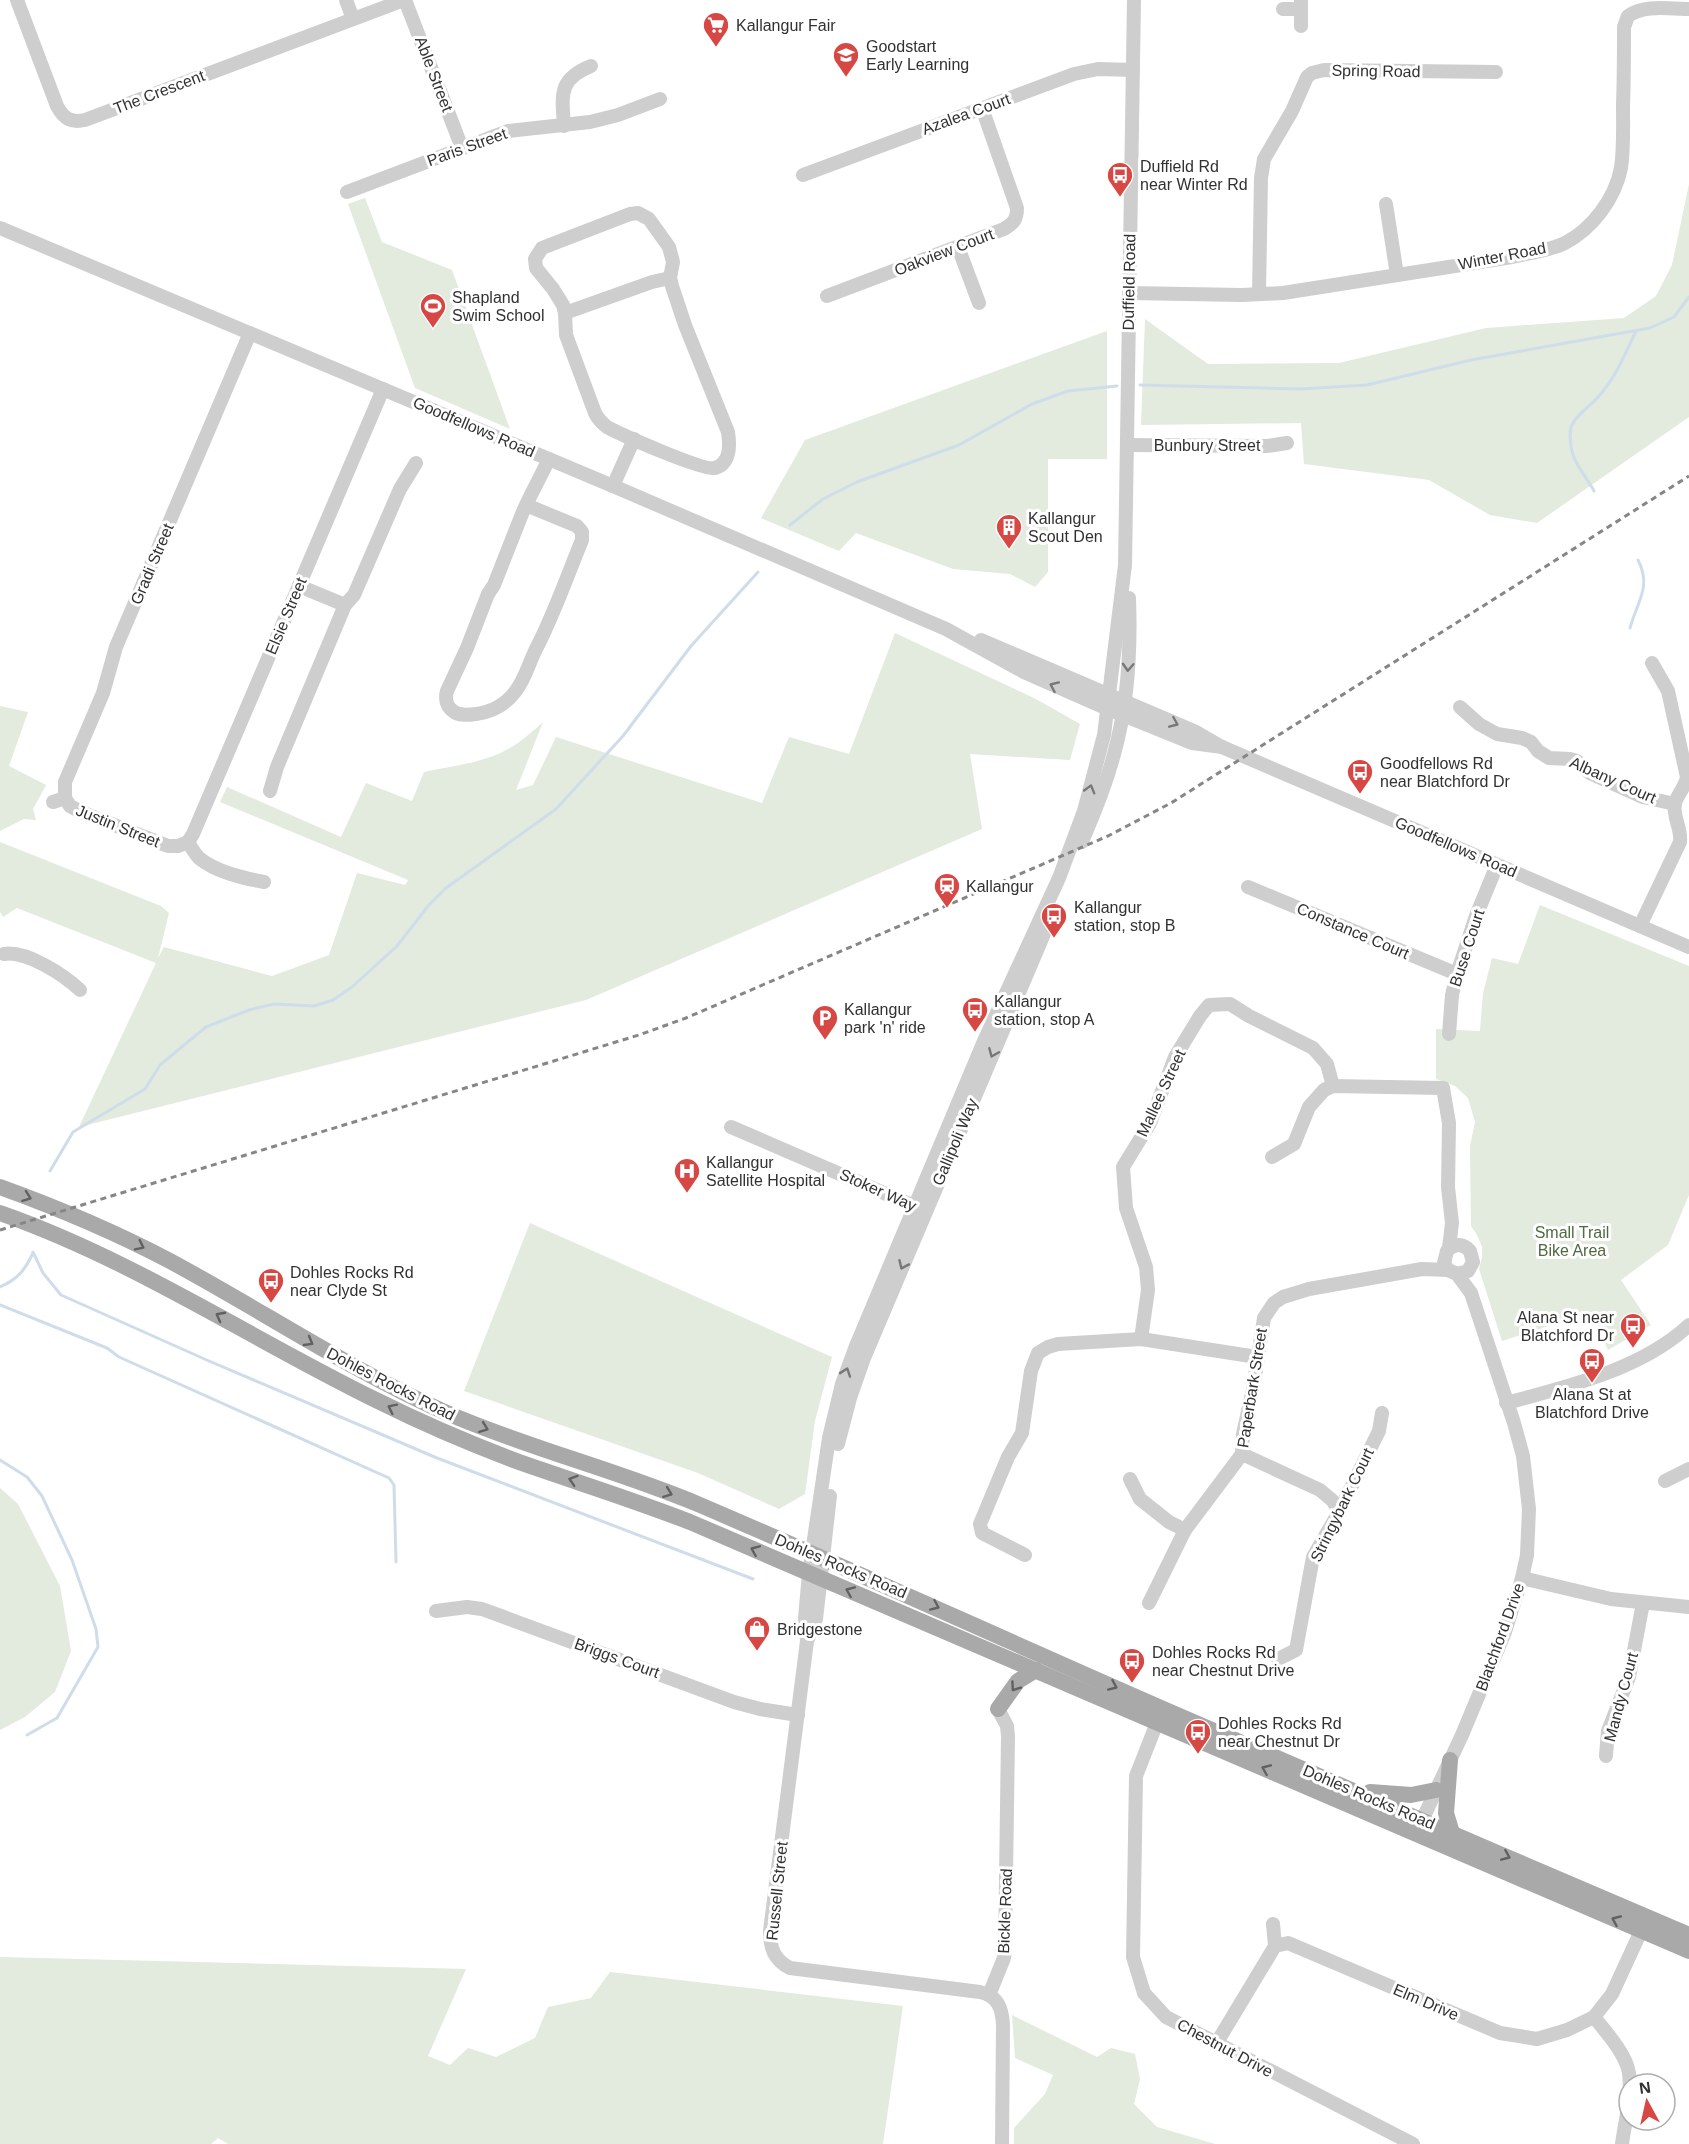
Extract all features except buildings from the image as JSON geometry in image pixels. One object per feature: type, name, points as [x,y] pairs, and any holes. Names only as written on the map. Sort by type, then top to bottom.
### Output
[{"type":"main road","name":"Dohles Rocks Road","points":[[0,1187],[87,1221],[160,1256],[347,1364],[445,1412],[511,1439],[681,1498],[817,1556],[1160,1715],[1420,1827],[1641,1931],[1689,1951]]},
{"type":"main road","name":"Dohles Rocks Road","points":[[0,1214],[47,1231],[117,1262],[410,1417],[495,1453],[657,1509],[1036,1670],[1351,1789],[1420,1827],[1452,1833],[1689,1935]]},
{"type":"main road","points":[[998,1709],[1018,1681],[1036,1670]]},
{"type":"main road","points":[[1450,1760],[1446,1813],[1452,1833]]},
{"type":"main road","points":[[1351,1789],[1412,1795],[1436,1790]]},
{"type":"street","name":"The Crescent","points":[[17,0],[57,106],[66,119],[74,122],[85,120],[353,19]]},
{"type":"street","points":[[345,0],[353,19],[405,0]]},
{"type":"street","name":"Able Street","points":[[405,0],[462,148]]},
{"type":"street","name":"Duffield Road","points":[[1109,702],[1125,565],[1134,0]]},
{"type":"street","points":[[1283,9],[1301,4],[1301,26]]},
{"type":"street","name":"Winter Road","points":[[1129,293],[1283,293],[1540,251],[1564,243],[1600,214],[1614,191],[1621,170],[1625,21],[1632,13],[1641,10],[1689,9]]},
{"type":"street","points":[[564,126],[562,99],[565,85],[574,74],[591,66]]},
{"type":"street","name":"Azalea Court","points":[[803,175],[1074,74],[1098,69],[1133,70]]},
{"type":"street","name":"Spring Road","points":[[1259,294],[1261,178],[1264,159],[1290,117],[1307,77],[1324,70],[1496,72]]},
{"type":"street","name":"Paris Street","points":[[347,192],[514,130],[564,126],[608,118],[660,99]]},
{"type":"street","name":"Oakview Court","points":[[826,296],[1013,224],[1017,216],[1017,208],[982,108]]},
{"type":"street","points":[[1386,204],[1396,275]]},
{"type":"street","points":[[638,213],[646,216],[665,240],[674,262],[670,278],[685,325],[728,432],[727,458],[719,466],[708,468],[609,428],[597,417],[566,335],[565,313],[556,292],[536,268],[536,255],[547,245],[630,214],[638,213]]},
{"type":"street","name":"Goodfellows Road","points":[[0,228],[946,629],[1024,672],[1196,732],[1222,747],[1689,947]]},
{"type":"street","points":[[958,247],[979,303]]},
{"type":"street","points":[[565,313],[652,282],[670,278]]},
{"type":"street","name":"Gradi Street","points":[[59,800],[103,693],[116,647],[250,333]]},
{"type":"street","name":"Elsie Street","points":[[188,842],[383,389]]},
{"type":"street","points":[[613,486],[634,439]]},
{"type":"street","name":"Bunbury Street","points":[[1127,445],[1267,446],[1287,442]]},
{"type":"street","points":[[526,505],[577,526],[582,532],[582,540],[527,673],[514,694],[490,711],[473,715],[458,714],[446,702],[447,691],[488,594],[494,585],[526,505],[549,459]]},
{"type":"street","points":[[270,791],[345,605],[354,595],[400,489],[416,464]]},
{"type":"street","name":"Duffield Road","points":[[1123,708],[1129,623],[1129,591],[1125,565]]},
{"type":"street","points":[[299,586],[345,605]]},
{"type":"street","points":[[1640,926],[1680,842],[1681,835],[1675,804],[1685,786],[1687,777],[1687,767],[1668,691],[1652,663]]},
{"type":"street","name":"Gallipoli Way","points":[[815,1575],[836,1452],[847,1406],[993,1021],[1073,844],[1095,771],[1109,702]]},
{"type":"street","name":"Albany Court","points":[[1460,707],[1479,724],[1497,734],[1531,742],[1538,751],[1549,758],[1577,761],[1590,773],[1643,796],[1675,804]]},
{"type":"street","name":"Gallipoli Way","points":[[920,1209],[1098,804],[1115,751],[1123,708]]},
{"type":"street","name":"Justin Street","points":[[59,800],[74,809],[162,845],[178,846],[188,842]]},
{"type":"street","points":[[188,842],[198,857],[208,864],[238,876],[264,882]]},
{"type":"street","name":"Buse Court","points":[[1449,1034],[1452,995],[1476,916],[1497,865]]},
{"type":"street","name":"Constance Court","points":[[1248,887],[1458,974]]},
{"type":"street","points":[[1,952],[15,953],[57,972],[80,990]]},
{"type":"street","name":"Mallee Street","points":[[1141,1339],[1148,1290],[1146,1267],[1126,1208],[1123,1167],[1150,1123],[1175,1057],[1200,1016],[1209,1005],[1230,1004],[1313,1048],[1327,1064],[1333,1086]]},
{"type":"street","points":[[1272,1157],[1294,1144],[1309,1107],[1324,1090],[1333,1086],[1443,1088],[1449,1123],[1448,1187],[1452,1223],[1452,1250],[1444,1263],[1458,1271],[1473,1256],[1468,1248],[1452,1250]]},
{"type":"street","name":"Stoker Way","points":[[731,1127],[920,1209]]},
{"type":"street","name":"Paperbark Street","points":[[1422,1269],[1452,1250]]},
{"type":"street","name":"Paperbark Street","points":[[1149,1603],[1185,1530],[1242,1454],[1243,1434],[1253,1389],[1264,1318],[1274,1303],[1283,1297],[1309,1289],[1422,1269],[1458,1271]]},
{"type":"street","name":"Blatchford Drive","points":[[1420,1827],[1505,1632],[1527,1556],[1528,1490],[1519,1438],[1470,1293],[1458,1271]]},
{"type":"street","points":[[1506,1403],[1581,1383],[1648,1354],[1689,1325]]},
{"type":"street","points":[[1025,1555],[982,1533],[980,1524],[1008,1457],[1022,1432],[1031,1371],[1038,1353],[1058,1344],[1141,1339],[1257,1357]]},
{"type":"street","name":"Stringybark Court","points":[[1278,1659],[1296,1650],[1313,1557],[1339,1512],[1379,1431],[1382,1413]]},
{"type":"street","points":[[1242,1454],[1320,1490],[1333,1501],[1339,1512]]},
{"type":"street","points":[[1665,1481],[1689,1469]]},
{"type":"street","points":[[1130,1479],[1140,1499],[1169,1522],[1185,1530]]},
{"type":"street","name":"Russell Street","points":[[815,1575],[805,1617],[807,1641],[770,1931],[771,1948],[775,1956],[794,1969],[989,1995]]},
{"type":"street","points":[[1522,1578],[1611,1599],[1689,1607]]},
{"type":"street","name":"Mandy Court","points":[[1606,1756],[1608,1731],[1629,1677],[1643,1603]]},
{"type":"street","name":"Briggs Court","points":[[436,1611],[467,1606],[482,1609],[734,1702],[798,1715]]},
{"type":"street","name":"Bickle Road","points":[[989,1995],[1000,1971],[1005,1948],[1008,1736],[1007,1726],[998,1709]]},
{"type":"street","name":"Chestnut Drive","points":[[1160,1715],[1136,1776],[1133,1957],[1144,1993],[1166,2017],[1413,2144]]},
{"type":"street","points":[[1216,2044],[1275,1946],[1273,1924]]},
{"type":"street","name":"Elm Drive","points":[[1275,1946],[1288,1943],[1500,2033],[1537,2039],[1567,2030],[1594,2017],[1612,1994],[1641,1931]]},
{"type":"street","points":[[989,1995],[998,2002],[1002,2018],[1002,2144]]},
{"type":"street","points":[[1594,2017],[1614,2042],[1629,2072],[1628,2103],[1622,2144]]},
{"type":"green space","points":[[1689,184],[1689,417],[1537,523],[1490,515],[1429,480],[1304,464],[1301,423],[1141,425],[1145,319],[1208,364],[1339,363],[1486,328],[1624,318],[1656,296],[1672,265]]},
{"type":"green space","name":"Shapland Swim School","points":[[365,198],[382,242],[452,270],[510,429],[415,388],[348,204]]},
{"type":"green space","points":[[1107,331],[1107,459],[1048,459],[1048,572],[1035,587],[1010,574],[953,569],[856,533],[839,551],[761,518],[805,440]]},
{"type":"green space","points":[[895,633],[1036,699],[1080,724],[1070,760],[970,754],[982,829],[586,1000],[79,1127],[156,963],[17,908],[3,917],[0,912],[0,842],[161,906],[169,913],[158,958],[164,947],[272,976],[329,955],[357,873],[405,885],[408,880],[220,802],[227,787],[341,837],[366,783],[412,801],[424,772],[468,763],[500,753],[519,742],[543,722],[516,790],[533,785],[556,737],[762,803],[789,737],[849,754]]},
{"type":"green space","points":[[0,706],[28,712],[9,766],[46,785],[33,809],[36,820],[24,819],[0,831]]},
{"type":"green space","name":"Small Trail Bike Area","points":[[1540,905],[1689,966],[1689,1195],[1668,1245],[1621,1280],[1651,1325],[1608,1350],[1592,1312],[1502,1341],[1479,1269],[1482,1247],[1471,1226],[1470,1146],[1475,1122],[1468,1098],[1455,1086],[1436,1079],[1436,1029],[1480,1031],[1483,993],[1492,958],[1518,964]]},
{"type":"green space","points":[[530,1223],[832,1357],[815,1421],[805,1494],[779,1509],[698,1473],[464,1391]]},
{"type":"green space","points":[[0,1488],[18,1504],[60,1586],[71,1651],[55,1692],[25,1717],[0,1730]]},
{"type":"green space","points":[[0,1957],[466,1969],[428,2056],[450,2065],[468,2048],[496,2057],[535,2038],[548,2007],[591,1998],[610,1972],[903,2006],[883,2144],[228,2144],[218,2138],[211,2144],[0,2144]]},
{"type":"green space","points":[[1012,2015],[1097,2057],[1111,2048],[1135,2054],[1140,2079],[1134,2104],[1157,2127],[1215,2144],[1014,2144],[1014,2128],[1045,2094],[1053,2075],[1015,2058]]},
{"type":"waterway","points":[[1140,385],[1300,389],[1367,385],[1471,360],[1650,328],[1674,317],[1689,297]]},
{"type":"waterway","points":[[1594,491],[1574,458],[1571,427],[1576,418],[1605,389],[1620,365],[1636,331]]},
{"type":"waterway","points":[[790,525],[823,499],[857,482],[959,445],[1032,404],[1068,391],[1117,386]]},
{"type":"waterway","points":[[1630,628],[1643,587],[1644,578],[1638,560]]},
{"type":"waterway","points":[[50,1171],[73,1132],[145,1089],[160,1065],[206,1027],[249,1010],[274,1004],[314,1006],[333,1000],[352,987],[397,946],[428,906],[446,888],[556,809],[623,736],[691,646],[758,572]]},
{"type":"waterway","points":[[33,1252],[43,1273],[61,1295],[437,1458],[753,1579]]},
{"type":"waterway","points":[[0,1287],[12,1281],[20,1273],[33,1253]]},
{"type":"waterway","points":[[0,1305],[107,1348],[119,1357],[389,1478],[394,1485],[396,1562]]},
{"type":"waterway","points":[[0,1460],[27,1477],[42,1496],[72,1560],[96,1629],[98,1647],[57,1718],[27,1735]]},
{"type":"railway","points":[[0,1230],[639,1035],[686,1018],[1108,836],[1171,803],[1689,476]]},
{"type":"place","name":"Kallangur Fair","points":[[716,48]]},
{"type":"place","name":"Goodstart Early Learning","points":[[846,78]]},
{"type":"place","name":"Duffield Rd near Winter Rd","points":[[1120,198]]},
{"type":"place","name":"Shapland Swim School","points":[[433,329]]},
{"type":"place","name":"Kallangur Scout Den","points":[[1009,550]]},
{"type":"place","name":"Goodfellows Rd near Blatchford Dr","points":[[1360,795]]},
{"type":"place","name":"Kallangur","points":[[947,909]]},
{"type":"place","name":"Kallangur station, stop B","points":[[1054,939]]},
{"type":"place","name":"Kallangur station, stop A","points":[[975,1033]]},
{"type":"place","name":"Kallangur park 'n' ride","points":[[825,1041]]},
{"type":"place","name":"Kallangur Satellite Hospital","points":[[687,1194]]},
{"type":"place","name":"Dohles Rocks Rd near Clyde St","points":[[271,1304]]},
{"type":"place","name":"Alana St near Blatchford Dr","points":[[1633,1349]]},
{"type":"place","name":"Alana St at Blatchford Drive","points":[[1592,1384]]},
{"type":"place","name":"Bridgestone","points":[[757,1652]]},
{"type":"place","name":"Dohles Rocks Rd near Chestnut Drive","points":[[1132,1684]]},
{"type":"place","name":"Dohles Rocks Rd near Chestnut Dr","points":[[1198,1755]]}]
